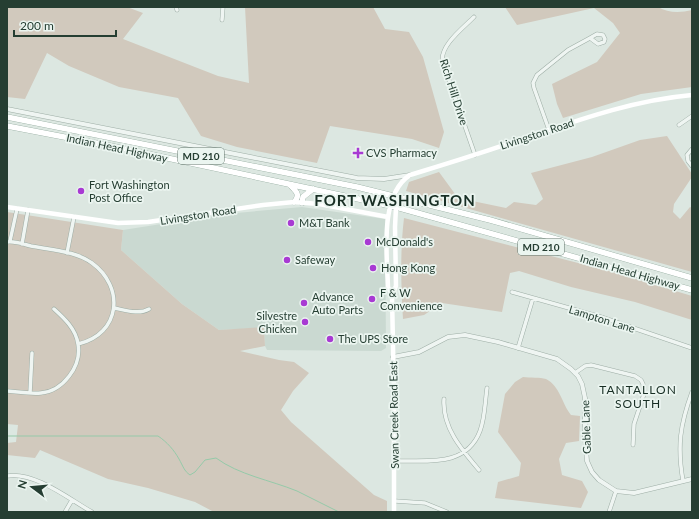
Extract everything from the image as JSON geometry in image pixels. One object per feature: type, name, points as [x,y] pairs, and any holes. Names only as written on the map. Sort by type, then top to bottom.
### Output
[{"type":"highway","name":"Indian Head Highway","points":[[7,117],[357,187],[490,220],[692,278]]},
{"type":"highway","name":"Indian Head Highway","points":[[7,126],[393,206],[692,290]]},
{"type":"highway","points":[[288,184],[297,191],[298,194],[294,202]]},
{"type":"highway","points":[[302,203],[303,198],[313,189]]},
{"type":"main road","name":"Livingston Road","points":[[394,196],[398,185],[403,179],[410,175],[623,106],[692,95]]},
{"type":"main road","name":"Swan Creek Road East","points":[[394,196],[393,206],[396,286],[392,295],[394,512]]},
{"type":"main road","name":"Livingston Road","points":[[7,207],[111,223],[159,221],[294,202],[319,204],[388,217]]},
{"type":"main road","name":"Swan Creek Road East","points":[[392,295],[388,287],[387,226],[388,217],[393,206]]},
{"type":"street","points":[[222,20],[223,7]]},
{"type":"street","name":"Rich Hill Drive","points":[[474,16],[444,48],[442,57],[475,155]]},
{"type":"street","points":[[549,130],[533,83],[537,75],[568,50],[590,38]]},
{"type":"street","points":[[7,109],[357,178],[384,179],[410,175]]},
{"type":"street","points":[[679,125],[692,116]]},
{"type":"street","points":[[692,149],[687,155],[688,161],[692,166]]},
{"type":"street","points":[[16,209],[9,242],[85,258],[93,263],[110,282],[113,292],[114,308],[111,320],[98,336],[78,344]]},
{"type":"street","points":[[22,244],[28,210]]},
{"type":"street","points":[[67,253],[74,217]]},
{"type":"street","name":"Lampton Lane","points":[[512,292],[601,317],[692,348]]},
{"type":"street","points":[[518,348],[533,298]]},
{"type":"street","points":[[114,308],[138,312],[144,312],[149,309]]},
{"type":"street","points":[[7,391],[42,393],[52,390],[63,383],[72,373],[77,360],[78,344],[74,330],[69,323],[54,309]]},
{"type":"street","name":"Gable Lane","points":[[393,356],[419,352],[444,339],[459,335],[475,337],[556,359],[565,364],[580,379],[585,394],[585,446],[589,466],[599,480],[616,491],[634,493],[692,479]]},
{"type":"street","points":[[30,393],[32,353]]},
{"type":"street","points":[[575,373],[585,366],[591,365],[635,376],[641,380],[644,387],[644,394],[634,424],[633,445]]},
{"type":"street","points":[[394,462],[448,459],[464,453],[475,441],[481,430],[487,388]]},
{"type":"street","points":[[683,481],[679,455],[680,436],[684,416],[692,392]]},
{"type":"street","points":[[444,399],[443,406],[452,434],[464,453],[479,470]]},
{"type":"street","points":[[7,476],[21,475],[39,481],[92,512]]},
{"type":"street","points":[[609,512],[616,491]]},
{"type":"street","points":[[65,512],[72,500]]},
{"type":"street","points":[[395,501],[425,504],[447,512]]},
{"type":"shaded area","points":[[7,7],[127,7],[143,13],[123,39],[218,76],[249,83],[245,7],[373,7],[385,29],[409,32],[423,57],[444,132],[439,148],[412,139],[330,126],[317,163],[237,147],[201,136],[178,98],[119,87],[69,66],[47,53],[25,99],[7,97]]},
{"type":"shaded area","points":[[505,7],[658,7],[674,12],[692,10],[692,87],[641,94],[563,118],[557,104],[552,84],[597,62],[620,33],[613,23],[594,8],[517,25]]},
{"type":"shaded area","points":[[667,136],[692,174],[692,177],[674,204],[673,212],[680,219],[690,207],[692,208],[692,272],[406,191],[409,182],[439,172],[458,198],[506,208],[514,202],[536,205],[543,199],[531,173],[592,157],[640,140]]},
{"type":"shaded area","points":[[302,207],[385,219],[386,348],[381,351],[267,350],[265,346],[264,328],[219,330],[182,304],[121,250],[123,230],[225,214]]},
{"type":"shaded area","points":[[7,212],[123,230],[121,250],[182,304],[219,330],[264,327],[265,346],[240,351],[294,362],[309,373],[293,391],[281,410],[291,422],[374,495],[387,501],[387,512],[214,512],[195,502],[148,488],[108,479],[40,450],[35,458],[7,455],[7,443],[16,442],[18,425],[7,424]]},
{"type":"shaded area","points":[[404,218],[609,271],[692,296],[692,320],[635,302],[571,287],[519,271],[510,273],[502,312],[442,303],[424,315],[403,319],[401,268]]},
{"type":"shaded area","points":[[523,377],[544,378],[551,382],[555,386],[571,415],[580,416],[579,441],[566,443],[559,459],[562,475],[582,481],[588,492],[581,508],[495,498],[498,482],[519,476],[521,463],[498,432],[505,394],[515,382]]},
{"type":"waterway","points":[[7,436],[158,436],[173,449],[185,470],[190,475],[195,472],[205,460],[216,458],[235,469],[297,491],[339,512]]},
{"type":"place","name":"CVS Pharmacy","points":[[358,153]]},
{"type":"place","name":"Fort Washington Post Office","points":[[81,191]]},
{"type":"place","name":"M&T Bank","points":[[291,223]]},
{"type":"place","name":"McDonald's","points":[[368,242]]},
{"type":"place","name":"Safeway","points":[[287,260]]},
{"type":"place","name":"Hong Kong","points":[[373,268]]},
{"type":"place","name":"F & W Convenience","points":[[372,299]]},
{"type":"place","name":"Advance Auto Parts","points":[[304,303]]},
{"type":"place","name":"Silvestre Chicken","points":[[305,322]]},
{"type":"place","name":"The UPS Store","points":[[330,339]]},
{"type":"district","name":"FORT WASHINGTON","points":[[395,201]]},
{"type":"district","name":"TANTALLON SOUTH","points":[[638,397]]}]
